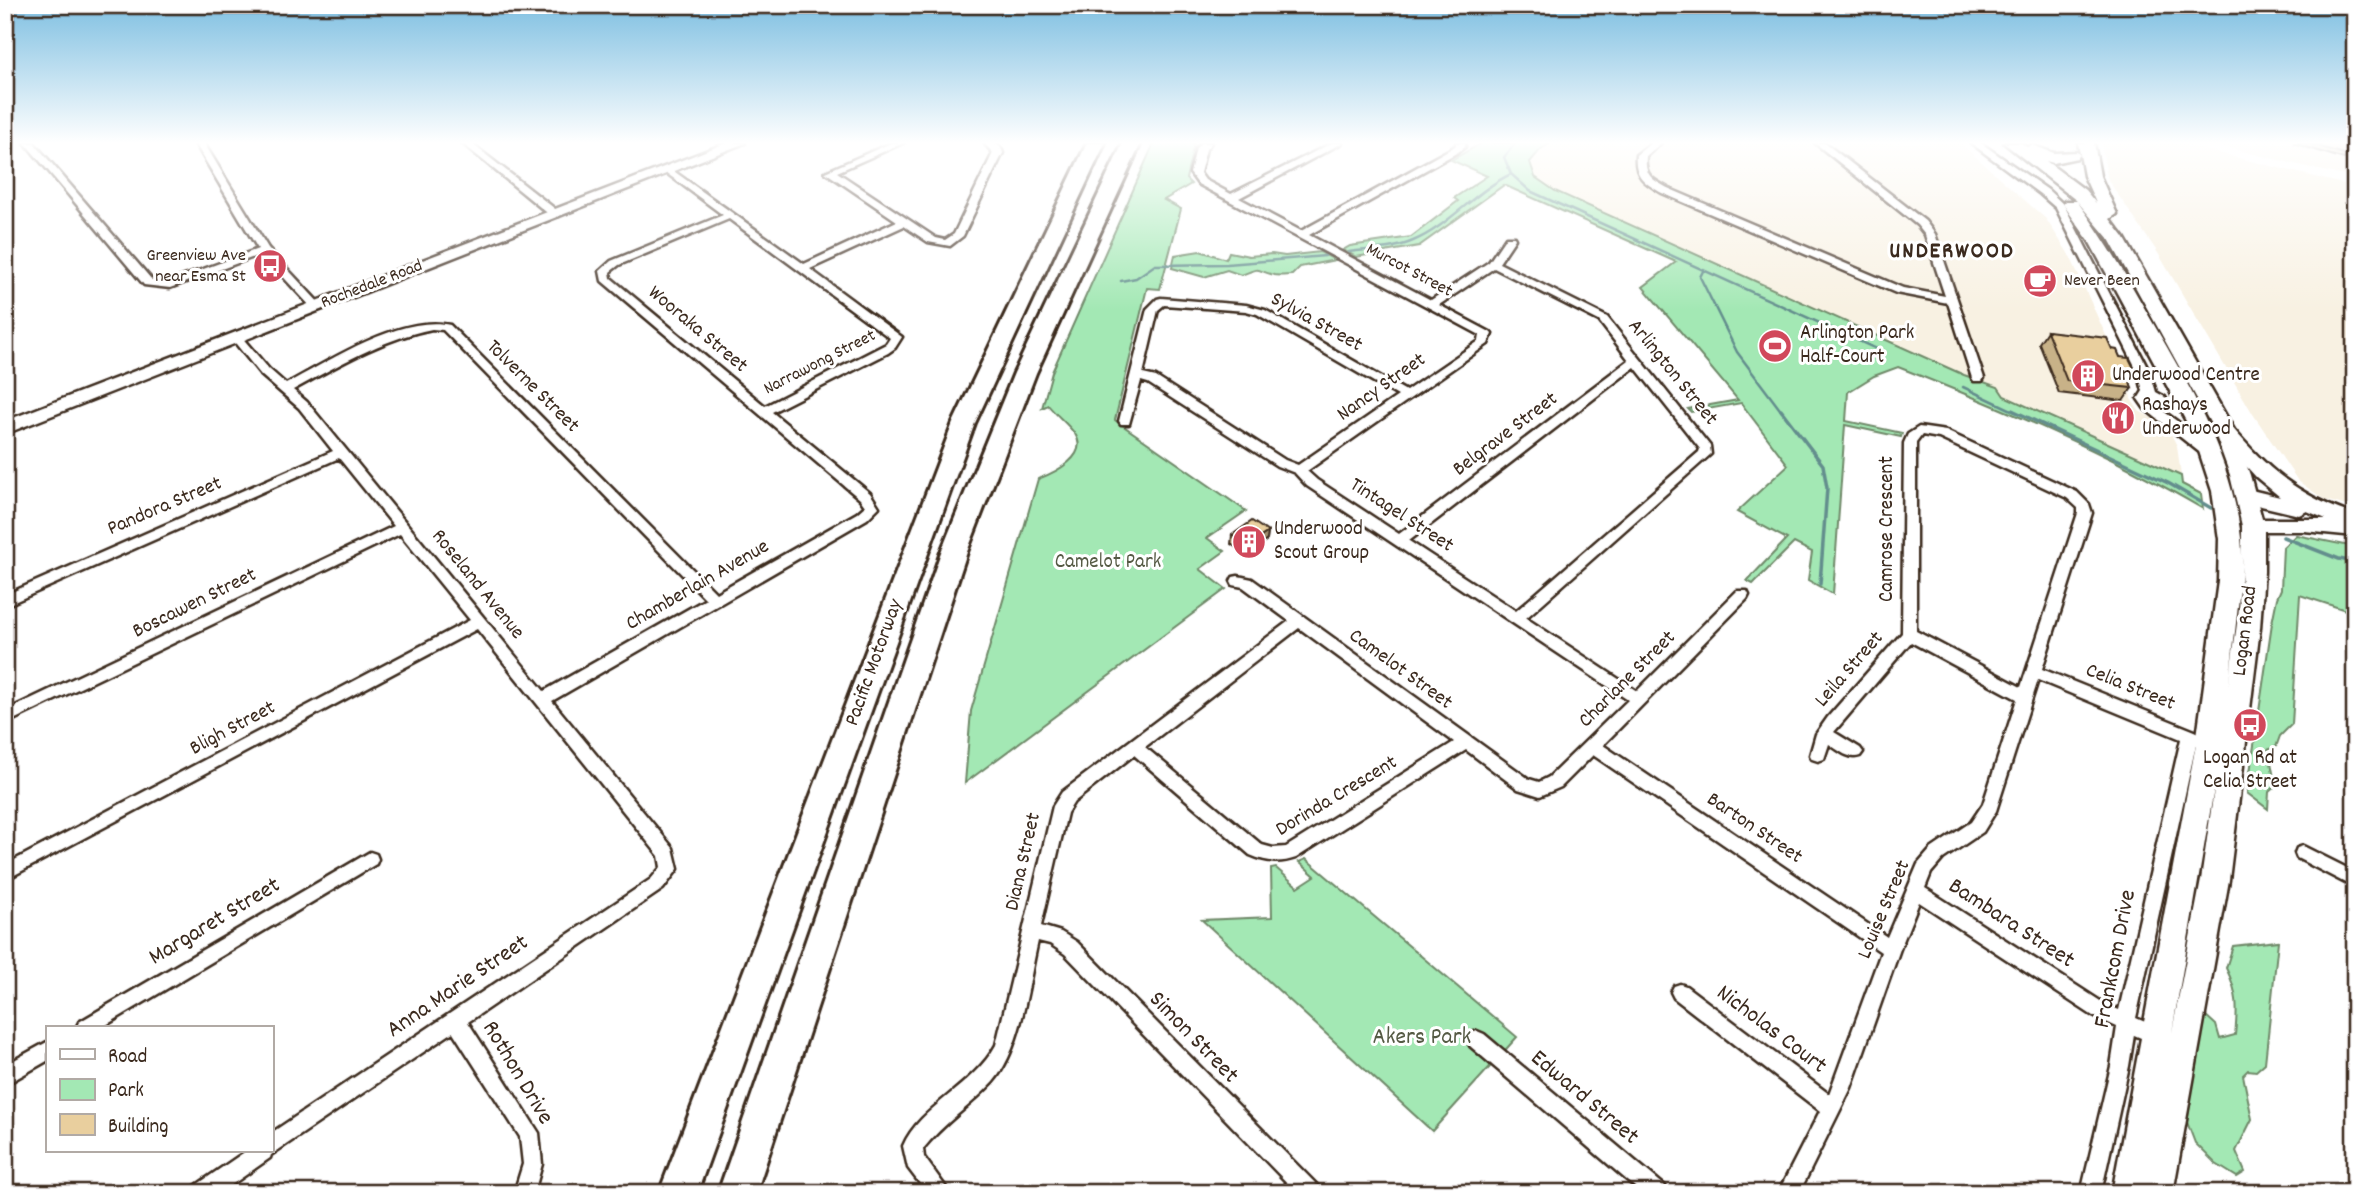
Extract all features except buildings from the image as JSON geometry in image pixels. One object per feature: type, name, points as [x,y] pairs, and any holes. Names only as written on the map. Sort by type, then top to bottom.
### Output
[{"type":"highway","points":[[964,424],[971,383],[1057,199]]},
{"type":"highway","name":"Pacific Motorway","points":[[678,1193],[964,424],[1070,199]]},
{"type":"highway","name":"Pacific Motorway","points":[[737,1193],[954,552],[1025,373],[1107,199]]},
{"type":"main road","name":"Rochedale Road","points":[[5,428],[594,199]]},
{"type":"main road","name":"Logan Road","points":[[2070,199],[2097,240],[2155,342],[2212,458],[2230,539],[2229,581],[2199,740],[2155,1034],[2127,1193]]},
{"type":"main road","name":"Logan Road","points":[[2081,199],[2092,206],[2116,237],[2222,428],[2250,509],[2253,572],[2248,628],[2215,880],[2157,1193]]},
{"type":"main road","points":[[2101,199],[2116,237]]},
{"type":"main road","points":[[2222,428],[2273,484],[2308,505],[2352,524]]},
{"type":"main road","points":[[2222,495],[2250,509],[2304,524],[2352,524]]},
{"type":"main road","points":[[2250,509],[2352,524]]},
{"type":"street","points":[[77,199],[148,283],[166,286],[264,250]]},
{"type":"street","points":[[233,199],[264,250],[316,306]]},
{"type":"street","points":[[536,199],[555,214]]},
{"type":"street","name":"Narrawong Street","points":[[708,199],[892,333],[896,341],[884,351],[764,411]]},
{"type":"street","points":[[870,199],[932,240],[946,244],[958,236],[976,199]]},
{"type":"street","name":"Murcot Street","points":[[1233,199],[1481,329],[1486,338]]},
{"type":"street","points":[[1303,235],[1366,199]]},
{"type":"street","points":[[1685,199],[1900,291],[1953,301]]},
{"type":"street","points":[[1891,199],[1921,223],[1930,234],[1978,378]]},
{"type":"street","points":[[2051,199],[2060,207],[2144,372],[2150,400],[2189,433],[2212,458]]},
{"type":"street","name":"Wooraka Street","points":[[731,215],[615,263],[605,271],[606,279],[865,496],[872,507]]},
{"type":"street","points":[[804,268],[904,222]]},
{"type":"street","points":[[1433,304],[1493,264],[1510,239]]},
{"type":"street","name":"Arlington Street","points":[[1493,264],[1603,319],[1706,449],[1704,454],[1518,617]]},
{"type":"street","name":"Sylvia Street","points":[[1138,376],[1153,309],[1161,301],[1246,308],[1261,312],[1405,395]]},
{"type":"street","name":"Tolverne Street","points":[[285,389],[419,326],[439,324],[446,327],[715,600]]},
{"type":"street","name":"Roseland Avenue","points":[[236,337],[265,372],[303,405],[667,853],[670,869]]},
{"type":"street","name":"Nancy Street","points":[[1299,470],[1479,346],[1486,338]]},
{"type":"street","name":"Belgrave Street","points":[[1400,541],[1636,360]]},
{"type":"street","points":[[1125,421],[1138,376]]},
{"type":"street","name":"Tintagel Street","points":[[1138,376],[1152,380],[1281,463],[1299,470],[1311,484],[1518,617],[1639,699]]},
{"type":"street","name":"Camrose Crescent","points":[[1909,634],[1912,437],[1919,431],[1942,434],[2080,501]]},
{"type":"street","name":"Pandora Street","points":[[5,601],[341,452]]},
{"type":"street","name":"Louise Street","points":[[1788,1193],[1842,1088],[1891,949],[1924,869],[1937,854],[1977,827],[1990,806],[2085,513],[2080,501]]},
{"type":"street","name":"Chamberlain Avenue","points":[[542,699],[863,516],[872,507]]},
{"type":"street","name":"Boscawen Street","points":[[5,718],[402,527]]},
{"type":"street","name":"Camelot Street","points":[[1238,581],[1247,583],[1524,784],[1540,789]]},
{"type":"street","name":"Charlane Street","points":[[1540,789],[1555,782],[1742,595]]},
{"type":"street","name":"Diana Street","points":[[940,1193],[915,1161],[913,1146],[921,1133],[985,1079],[998,1064],[1005,1048],[1059,811],[1068,797],[1136,748],[1298,621]]},
{"type":"street","name":"Bligh Street","points":[[5,873],[480,622]]},
{"type":"street","points":[[1909,634],[2024,696]]},
{"type":"street","name":"Leila Street","points":[[1818,755],[1825,734],[1909,634]]},
{"type":"street","name":"Celia Street","points":[[2035,672],[2199,740]]},
{"type":"street","name":"Leila Street","points":[[1825,734],[1855,752]]},
{"type":"street","name":"Frankcom Drive","points":[[2091,1193],[2127,1024],[2199,740]]},
{"type":"street","name":"Dorinda Crescent","points":[[1136,748],[1256,850],[1280,856],[1290,853],[1465,743]]},
{"type":"street","name":"Barton Street","points":[[1592,746],[1891,949]]},
{"type":"street","points":[[2303,853],[2355,881]]},
{"type":"street","name":"Margaret Street","points":[[88,1026],[370,859]]},
{"type":"street","name":"Anna Marie Street","points":[[273,1144],[657,884],[670,869]]},
{"type":"street","name":"Bambara Street","points":[[1914,890],[2086,1002],[2127,1024],[2155,1034]]},
{"type":"street","name":"Simon Street","points":[[1032,931],[1055,937],[1071,948],[1311,1193]]},
{"type":"street","name":"Nicholas Court","points":[[1680,992],[1832,1108]]},
{"type":"street","name":"Rothon Drive","points":[[456,1020],[529,1133],[535,1155],[524,1193]]},
{"type":"street","name":"Edward Street","points":[[1477,1040],[1658,1193]]},
{"type":"street","points":[[5,1076],[46,1052]]},
{"type":"street","points":[[202,1193],[263,1152]]},
{"type":"shaded area","points":[[1573,199],[2023,199],[2046,219],[2070,256],[2113,351],[2128,372],[2131,399],[2139,411],[2167,426],[2177,446],[2181,476],[2004,396],[1998,387],[1964,375]]},
{"type":"shaded area","points":[[2121,199],[2355,199],[2355,508],[2325,500],[2298,481],[2253,414],[2158,253]]},
{"type":"green space","name":"Camelot Park","points":[[1129,199],[1166,199],[1164,200],[1181,209],[1160,289],[1147,288],[1115,420],[1246,511],[1207,538],[1225,551],[1200,569],[1226,589],[965,783],[971,711],[1038,479],[1053,473],[1068,462],[1078,449],[1078,442],[1072,430],[1048,405],[1042,408],[1052,372]]},
{"type":"green space","points":[[1455,199],[1485,199],[1419,246],[1356,257],[1343,250],[1350,246],[1411,237],[1458,201]]},
{"type":"green space","points":[[1535,199],[1573,199],[1964,375],[1998,387],[2004,396],[2181,476],[2182,484],[2201,494],[2203,509],[2167,488],[2054,432],[1898,367],[1874,376],[1848,392],[1846,421],[1902,433],[1901,437],[1845,425],[1833,594],[1808,580],[1812,552],[1794,543],[1753,584],[1747,581],[1787,539],[1737,512],[1788,465],[1741,403],[1691,412],[1688,409],[1738,400],[1643,287],[1676,262]]},
{"type":"green space","points":[[1200,251],[1226,259],[1229,252],[1249,256],[1285,256],[1320,252],[1335,260],[1300,267],[1292,275],[1274,275],[1257,270],[1241,275],[1227,270],[1204,277],[1172,268],[1175,255]]},
{"type":"green space","points":[[2296,535],[2355,547],[2355,613],[2300,595],[2292,724],[2280,736],[2276,747],[2267,750],[2277,785],[2269,792],[2268,809],[2247,793],[2272,623],[2281,589],[2283,547]]},
{"type":"green space","name":"Akers Park","points":[[1306,859],[1517,1037],[1432,1131],[1202,920],[1272,917],[1271,869],[1276,868],[1298,887],[1315,876],[1299,862]]},
{"type":"green space","points":[[2278,941],[2265,1063],[2256,1071],[2248,1070],[2243,1075],[2252,1119],[2236,1151],[2245,1172],[2237,1177],[2216,1164],[2195,1143],[2187,1122],[2204,1014],[2216,1025],[2220,1039],[2235,1035],[2236,1000],[2226,968],[2233,946]]},
{"type":"waterway","points":[[1349,252],[1389,248],[1413,241],[1438,227],[1474,199]]},
{"type":"waterway","points":[[1547,199],[1703,270]]},
{"type":"waterway","points":[[1121,281],[1136,278],[1155,265],[1227,264],[1325,256]]},
{"type":"waterway","points":[[1703,270],[1881,351]]},
{"type":"waterway","points":[[1703,270],[1700,277],[1737,352],[1782,412]]},
{"type":"waterway","points":[[1963,387],[2016,412]]},
{"type":"waterway","points":[[1781,410],[1823,465],[1827,488],[1820,584]]},
{"type":"waterway","points":[[2012,410],[2168,483],[2211,508]]},
{"type":"waterway","points":[[2283,537],[2339,559],[2355,562]]},
{"type":"place","name":"Greenview Ave near Esma St","points":[[270,266]]},
{"type":"place","name":"Never Been","points":[[2040,281]]},
{"type":"place","name":"Arlington Park Half-Court","points":[[1775,346]]},
{"type":"place","name":"Underwood Centre","points":[[2088,376]]},
{"type":"place","name":"Rashays Underwood","points":[[2118,418]]},
{"type":"place","name":"Underwood Scout Group","points":[[1249,542]]},
{"type":"place","name":"Logan Rd at Celia Street","points":[[2250,725]]},
{"type":"district","name":"UNDERWOOD","points":[[1952,252]]}]
